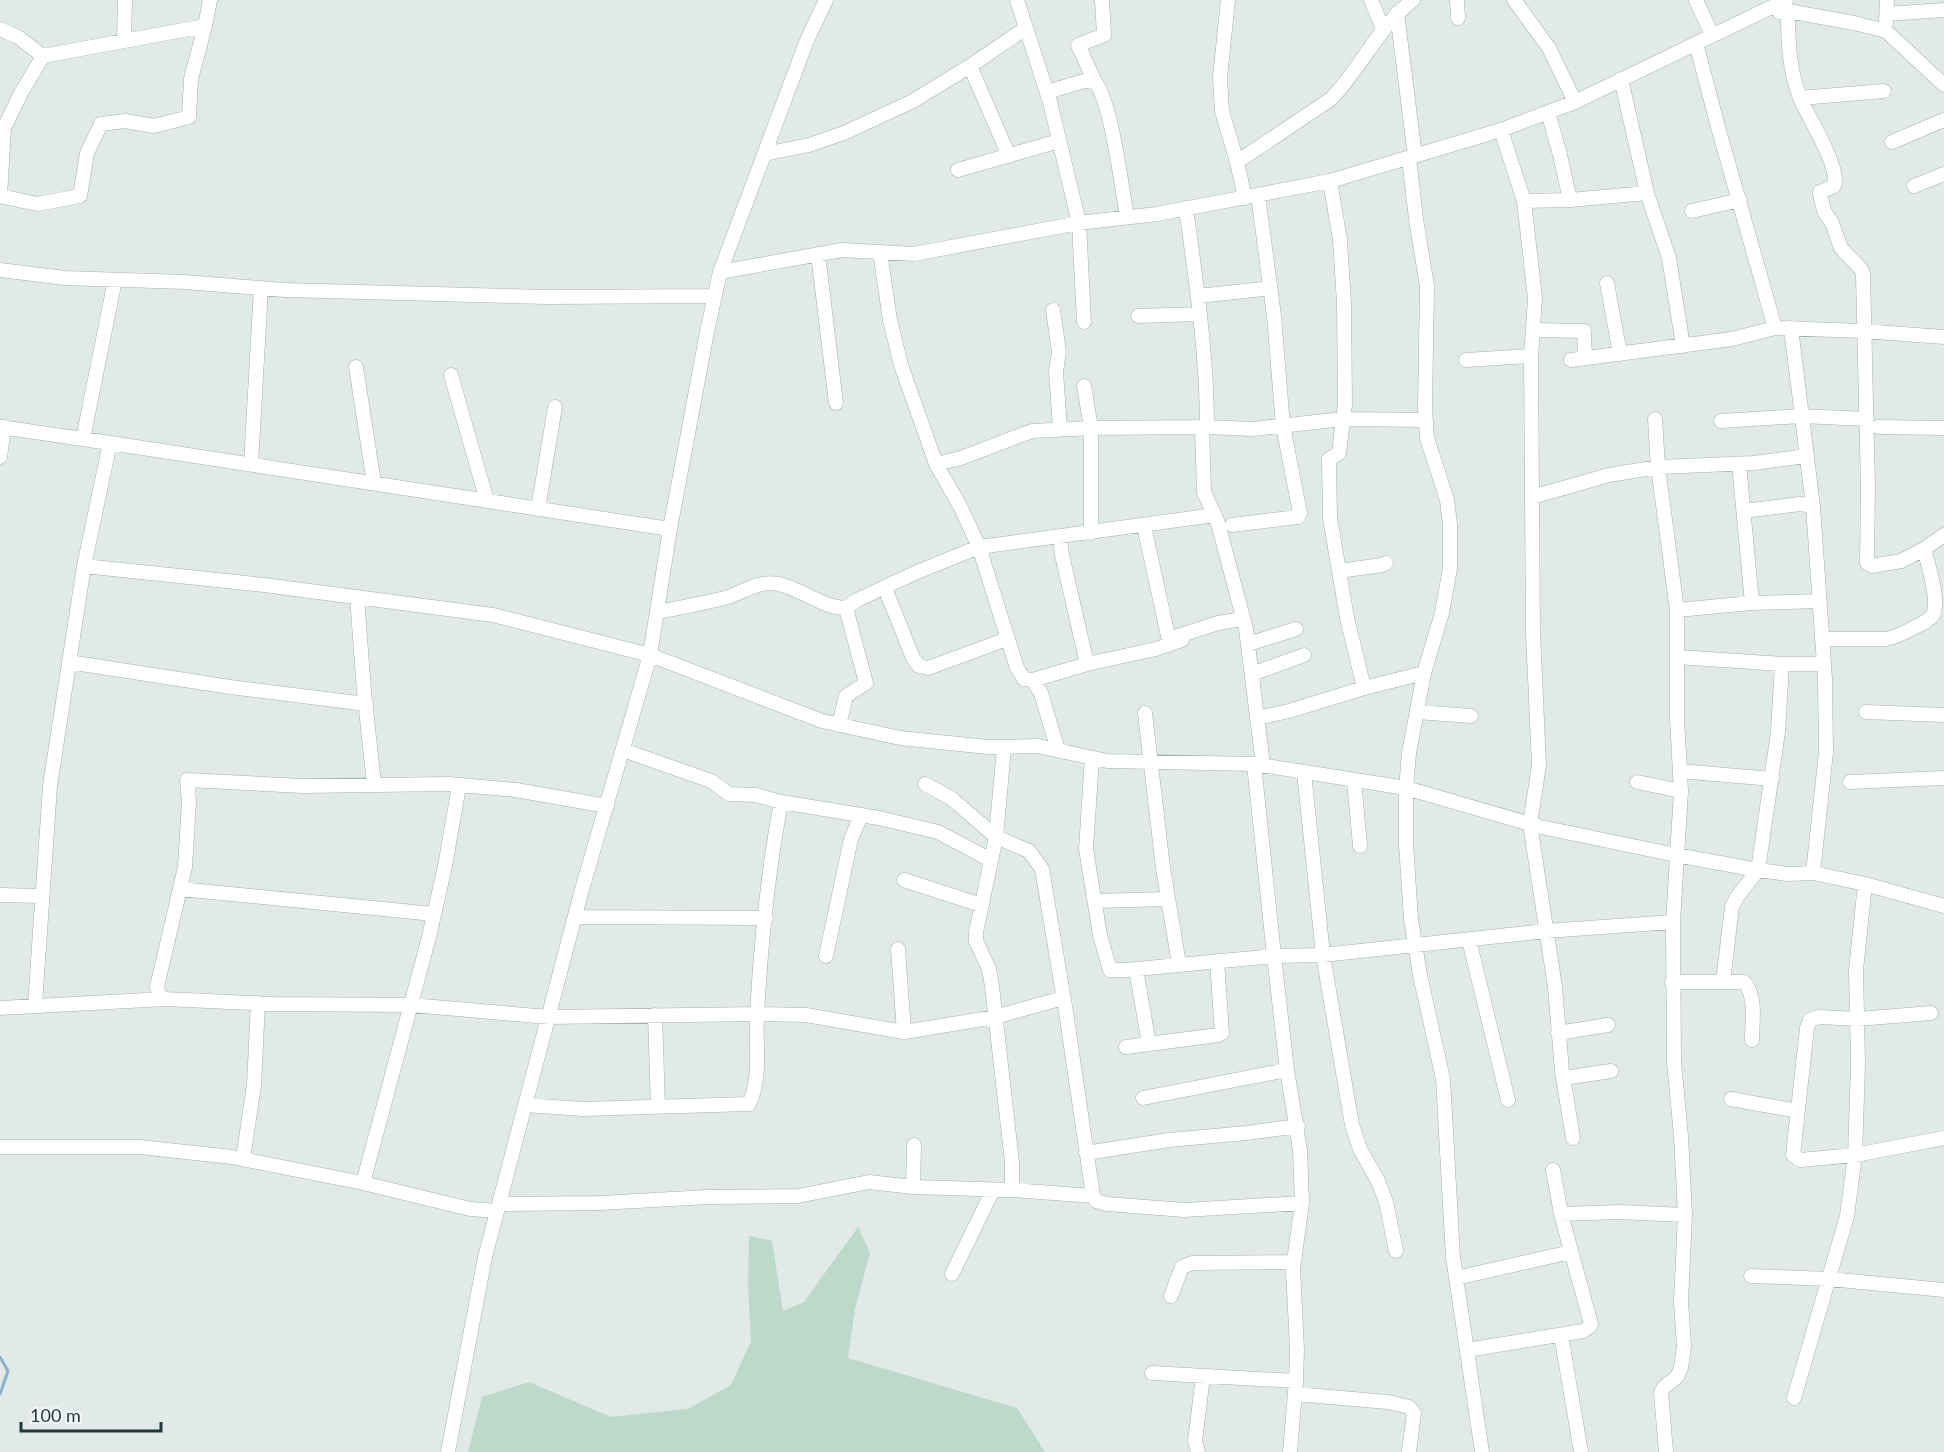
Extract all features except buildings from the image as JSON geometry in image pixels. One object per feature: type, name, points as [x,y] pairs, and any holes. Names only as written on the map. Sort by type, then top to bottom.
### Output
[{"type":"street","points":[[124,40],[125,0]]},
{"type":"street","points":[[205,26],[43,56],[4,117],[0,196],[37,204],[80,196],[87,153],[101,124],[125,121],[154,126],[189,117],[191,80],[205,26],[210,0]]},
{"type":"street","points":[[1017,0],[1047,92],[1079,223],[1084,322]]},
{"type":"street","points":[[1102,0],[1104,35],[1078,45],[1107,109],[1127,217]]},
{"type":"street","points":[[1228,0],[1220,77],[1222,111],[1237,162],[1252,196],[1268,261],[1283,426],[1300,513],[1298,517],[1232,525]]},
{"type":"street","points":[[1371,0],[1383,29]]},
{"type":"street","points":[[1237,162],[1331,99],[1341,89],[1383,29],[1413,0]]},
{"type":"street","points":[[1457,0],[1458,18]]},
{"type":"street","points":[[1515,0],[1549,48],[1575,102]]},
{"type":"street","points":[[1696,0],[1712,35]]},
{"type":"street","points":[[448,1452],[485,1257],[575,917],[650,655],[670,529],[720,272],[823,1]]},
{"type":"street","points":[[1787,6],[1788,45],[1792,71],[1800,98],[1818,133],[1835,175],[1834,186],[1820,192],[1824,211],[1832,223],[1842,248],[1863,274],[1863,331],[1872,423],[1867,563],[1872,566],[1901,561],[1944,535]]},
{"type":"street","points":[[720,272],[842,250],[914,254],[1079,223],[1186,208],[1330,181],[1501,130],[1575,102],[1759,13],[1787,6],[1886,31],[1944,85]]},
{"type":"street","points":[[1886,31],[1887,7],[1944,10]]},
{"type":"street","points":[[1396,14],[1412,157],[1416,219],[1427,286],[1427,438],[1447,500],[1450,524],[1450,568],[1442,613],[1424,673],[1409,753],[1406,788],[1406,844],[1415,945],[1443,1079],[1453,1257],[1482,1452]]},
{"type":"street","points":[[764,154],[809,145],[844,133],[913,100],[970,66],[1026,27]]},
{"type":"street","points":[[0,29],[18,37],[43,56]]},
{"type":"street","points":[[1696,43],[1775,328]]},
{"type":"street","points":[[970,66],[1009,156]]},
{"type":"street","points":[[1621,79],[1647,193],[1669,258],[1683,346]]},
{"type":"street","points":[[1047,92],[1084,81],[1095,82]]},
{"type":"street","points":[[1800,98],[1884,92]]},
{"type":"street","points":[[1548,112],[1570,200]]},
{"type":"street","points":[[1892,142],[1944,120]]},
{"type":"street","points":[[1501,130],[1524,201],[1535,298],[1531,356],[1533,633],[1539,765],[1530,824],[1555,987],[1558,1033],[1573,1138]]},
{"type":"street","points":[[958,171],[1059,141]]},
{"type":"street","points":[[1914,186],[1944,174]]},
{"type":"street","points":[[1330,181],[1340,240],[1346,405],[1339,453],[1329,459],[1330,518],[1347,618],[1364,688]]},
{"type":"street","points":[[1524,201],[1570,200],[1647,193]]},
{"type":"street","points":[[1692,211],[1740,200]]},
{"type":"street","points":[[1186,208],[1198,296],[1207,392],[1204,428],[1204,492],[1215,515],[1248,644],[1257,718],[1258,764],[1274,956],[1287,1070],[1298,1126],[1302,1203],[1293,1262],[1296,1387],[1290,1452]]},
{"type":"street","points":[[880,252],[890,320],[901,365],[936,464],[961,508],[979,547],[1007,639],[1017,668],[1024,679],[1033,680],[1087,664],[1156,649],[1182,640]]},
{"type":"street","points":[[818,254],[836,403]]},
{"type":"street","points":[[0,270],[65,278],[185,282],[261,288],[548,297],[715,296]]},
{"type":"street","points":[[82,439],[115,280]]},
{"type":"street","points":[[1607,283],[1620,354]]},
{"type":"street","points":[[251,464],[261,288]]},
{"type":"street","points":[[1198,296],[1263,289]]},
{"type":"street","points":[[1053,310],[1059,352],[1056,372],[1060,428]]},
{"type":"street","points":[[1138,316],[1200,314]]},
{"type":"street","points":[[1534,330],[1584,331],[1578,359],[1732,339],[1775,328],[1944,337]]},
{"type":"street","points":[[1791,328],[1813,506],[1824,664],[1826,752],[1813,873]]},
{"type":"street","points":[[1466,360],[1531,356]]},
{"type":"street","points":[[356,367],[374,483]]},
{"type":"street","points":[[451,375],[487,501]]},
{"type":"street","points":[[1084,386],[1091,428],[1091,533]]},
{"type":"street","points":[[538,508],[555,407]]},
{"type":"street","points":[[1721,422],[1801,416],[1944,428]]},
{"type":"street","points":[[936,464],[961,458],[1032,431],[1060,428],[1253,429],[1343,419],[1426,420]]},
{"type":"street","points":[[1654,419],[1677,610],[1677,719],[1681,791],[1676,855],[1672,982],[1674,1062],[1685,1215],[1681,1302],[1684,1346],[1677,1377],[1661,1392],[1666,1452]]},
{"type":"street","points":[[0,457],[2,427],[670,529]]},
{"type":"street","points":[[35,1005],[50,786],[84,566],[110,443]]},
{"type":"street","points":[[1532,497],[1609,475],[1658,467],[1739,464],[1806,456]]},
{"type":"street","points":[[1739,464],[1752,603]]},
{"type":"street","points":[[1744,511],[1800,504],[1813,506]]},
{"type":"street","points":[[657,612],[728,597],[766,583],[777,584],[818,599],[830,606],[846,608],[857,600],[917,572],[979,547],[1215,515]]},
{"type":"street","points":[[1144,526],[1168,636],[1172,638],[1218,623],[1243,619]]},
{"type":"street","points":[[1060,537],[1087,664]]},
{"type":"street","points":[[1822,639],[1894,637],[1932,616],[1935,605],[1934,590],[1924,549]]},
{"type":"street","points":[[1339,571],[1386,563]]},
{"type":"street","points":[[84,566],[264,585],[493,615],[650,655],[839,726],[900,738],[1004,747],[1024,745],[1107,761],[1258,764],[1406,788],[1530,824],[1758,870],[1788,874],[1813,873],[1865,884],[1944,906]]},
{"type":"street","points":[[885,588],[913,658],[919,666],[928,668],[1007,639]]},
{"type":"street","points":[[357,597],[374,784]]},
{"type":"street","points":[[1677,610],[1752,603],[1820,602]]},
{"type":"street","points":[[839,726],[846,696],[866,683],[846,608]]},
{"type":"street","points":[[1248,644],[1296,629]]},
{"type":"street","points":[[1252,674],[1304,655]]},
{"type":"street","points":[[1678,657],[1782,664],[1824,664]]},
{"type":"street","points":[[69,662],[230,687],[366,704]]},
{"type":"street","points":[[1724,981],[1732,907],[1758,870],[1778,732],[1782,664]]},
{"type":"street","points":[[1257,718],[1424,673]]},
{"type":"street","points":[[1033,680],[1041,693],[1058,750]]},
{"type":"street","points":[[1417,712],[1471,716]]},
{"type":"street","points":[[1866,712],[1944,715]]},
{"type":"street","points":[[1145,713],[1168,899],[1179,964]]},
{"type":"street","points":[[1004,747],[996,837],[981,905],[976,941],[989,969],[1012,1162],[1012,1190]]},
{"type":"street","points":[[623,750],[711,781],[729,794],[756,795],[781,802],[879,818],[938,832],[991,860]]},
{"type":"street","points":[[1092,758],[1086,849],[1100,934],[1110,970],[1274,956],[1323,955],[1546,932],[1673,922]]},
{"type":"street","points":[[1680,771],[1772,779]]},
{"type":"street","points":[[1304,772],[1323,955],[1352,1125],[1360,1149],[1378,1181],[1386,1202],[1396,1251]]},
{"type":"street","points":[[1850,782],[1944,778]]},
{"type":"street","points":[[165,999],[159,995],[157,987],[185,867],[189,802],[186,780],[302,786],[374,784],[459,786],[516,790],[607,806]]},
{"type":"street","points":[[1354,780],[1360,846]]},
{"type":"street","points":[[1637,782],[1681,791]]},
{"type":"street","points":[[924,784],[951,798],[996,837],[1029,851],[1042,869],[1086,1153],[1093,1196],[1096,1201],[1107,1204],[1184,1210],[1302,1203]]},
{"type":"street","points":[[363,1183],[446,866],[459,786]]},
{"type":"street","points":[[525,1105],[583,1109],[749,1104],[756,1069],[757,1014],[771,859],[781,802]]},
{"type":"street","points":[[826,956],[846,873],[851,838],[861,816]]},
{"type":"street","points":[[904,880],[981,905]]},
{"type":"street","points":[[1794,1398],[1847,1216],[1855,1155],[1858,1018],[1856,970],[1865,884]]},
{"type":"street","points":[[180,889],[434,914]]},
{"type":"street","points":[[0,895],[42,896]]},
{"type":"street","points":[[1095,902],[1168,899]]},
{"type":"street","points":[[575,917],[766,918]]},
{"type":"street","points":[[1469,940],[1508,1100]]},
{"type":"street","points":[[897,949],[904,1032]]},
{"type":"street","points":[[1126,1047],[1222,1033],[1217,961]]},
{"type":"street","points":[[1136,969],[1149,1044]]},
{"type":"street","points":[[1672,982],[1744,982],[1752,996],[1752,1040]]},
{"type":"street","points":[[0,1008],[165,999],[258,1004],[411,1005],[549,1017],[757,1014],[806,1016],[904,1032],[995,1017],[1063,998]]},
{"type":"street","points":[[243,1159],[254,1085],[258,1004]]},
{"type":"street","points":[[1931,1013],[1858,1018],[1819,1017],[1810,1020],[1807,1028],[1793,1155],[1800,1160],[1855,1155],[1944,1138]]},
{"type":"street","points":[[655,1015],[658,1107]]},
{"type":"street","points":[[1558,1033],[1608,1024]]},
{"type":"street","points":[[1143,1098],[1287,1070]]},
{"type":"street","points":[[1564,1078],[1611,1071]]},
{"type":"street","points":[[1731,1099],[1798,1111]]},
{"type":"street","points":[[1086,1153],[1169,1140],[1298,1126]]},
{"type":"street","points":[[913,1187],[914,1145]]},
{"type":"street","points":[[0,1148],[140,1147],[243,1159],[363,1183],[470,1209],[708,1197],[798,1197],[869,1182],[913,1187],[1012,1190],[1093,1196]]},
{"type":"street","points":[[1467,1350],[1583,1331],[1591,1324],[1561,1214],[1552,1170]]},
{"type":"street","points":[[952,1274],[993,1190]]},
{"type":"street","points":[[1561,1214],[1619,1212],[1685,1215]]},
{"type":"street","points":[[1456,1278],[1571,1252]]},
{"type":"street","points":[[1171,1296],[1182,1267],[1192,1263],[1293,1262]]},
{"type":"street","points":[[1751,1276],[1828,1279],[1944,1290]]},
{"type":"street","points":[[1561,1335],[1581,1452]]},
{"type":"street","points":[[1152,1373],[1203,1376],[1296,1387],[1409,1407],[1414,1413],[1409,1452]]},
{"type":"street","points":[[1198,1452],[1196,1442],[1203,1376]]},
{"type":"green space","points":[[858,1227],[870,1253],[855,1309],[848,1358],[1017,1408],[1045,1452],[468,1452],[482,1397],[529,1382],[611,1417],[688,1409],[731,1385],[751,1341],[748,1287],[749,1236],[772,1241],[783,1311],[804,1302]]},
{"type":"waterway","points":[[0,1357],[8,1371],[0,1394]]}]
